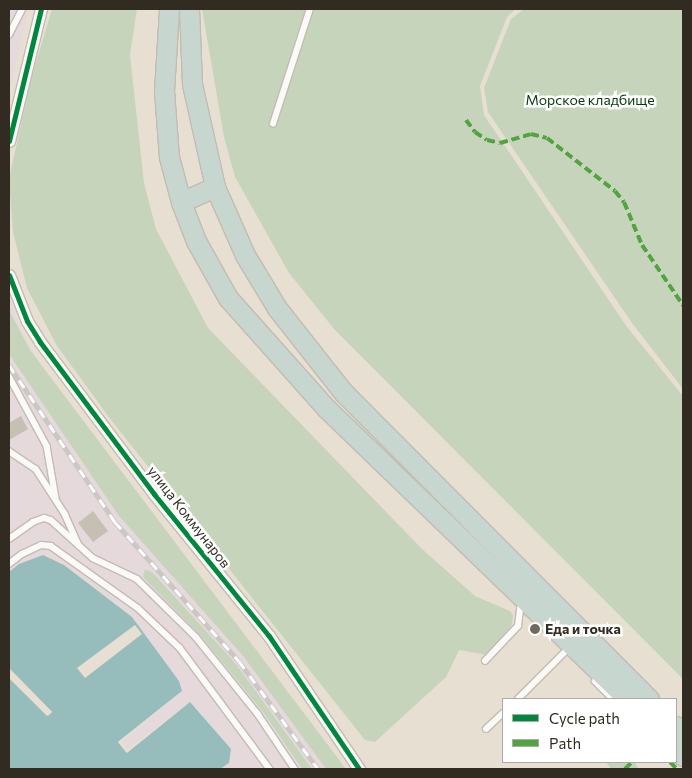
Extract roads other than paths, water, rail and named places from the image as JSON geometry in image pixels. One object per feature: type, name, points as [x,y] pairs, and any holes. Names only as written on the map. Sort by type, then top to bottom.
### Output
[{"type":"highway","points":[[169,9],[164,90],[166,128],[181,202],[210,270],[252,328],[327,409],[520,600],[626,698]]},
{"type":"highway","points":[[189,9],[192,84],[215,187],[245,255],[277,308],[344,393],[648,698]]},
{"type":"highway","points":[[181,202],[215,187]]},
{"type":"street","points":[[9,141],[41,9]]},
{"type":"street","name":"улица Коммунаров","points":[[9,275],[27,321],[40,342],[154,494],[269,636],[359,769]]},
{"type":"lane","points":[[9,35],[22,9]]},
{"type":"lane","points":[[273,124],[310,9]]},
{"type":"lane","points":[[9,376],[47,446],[56,498]]},
{"type":"lane","points":[[9,451],[36,469],[56,498],[80,548]]},
{"type":"lane","points":[[9,539],[44,518],[51,520],[80,548],[137,579],[196,637],[258,714],[295,769]]},
{"type":"lane","points":[[9,564],[22,554],[41,545],[51,546],[138,608],[180,648],[270,769]]},
{"type":"lane","points":[[520,600],[573,658]]},
{"type":"lane","points":[[485,661],[518,626],[520,600]]},
{"type":"lane","points":[[519,698],[566,651]]},
{"type":"lane","points":[[586,672],[612,698]]},
{"type":"lane","points":[[486,729],[502,714]]},
{"type":"water","points":[[43,555],[64,565],[132,617],[179,681],[182,691],[118,742],[126,752],[190,702],[231,749],[229,763],[220,769],[9,769],[9,678],[47,716],[52,712],[9,668],[9,572],[19,564]]},
{"type":"railway","points":[[9,365],[115,522],[239,661],[318,769]]},
{"type":"place","name":"Еда и точка","points":[[535,629]]},
{"type":"park label","name":"Морское кладбище","points":[[590,100]]}]
